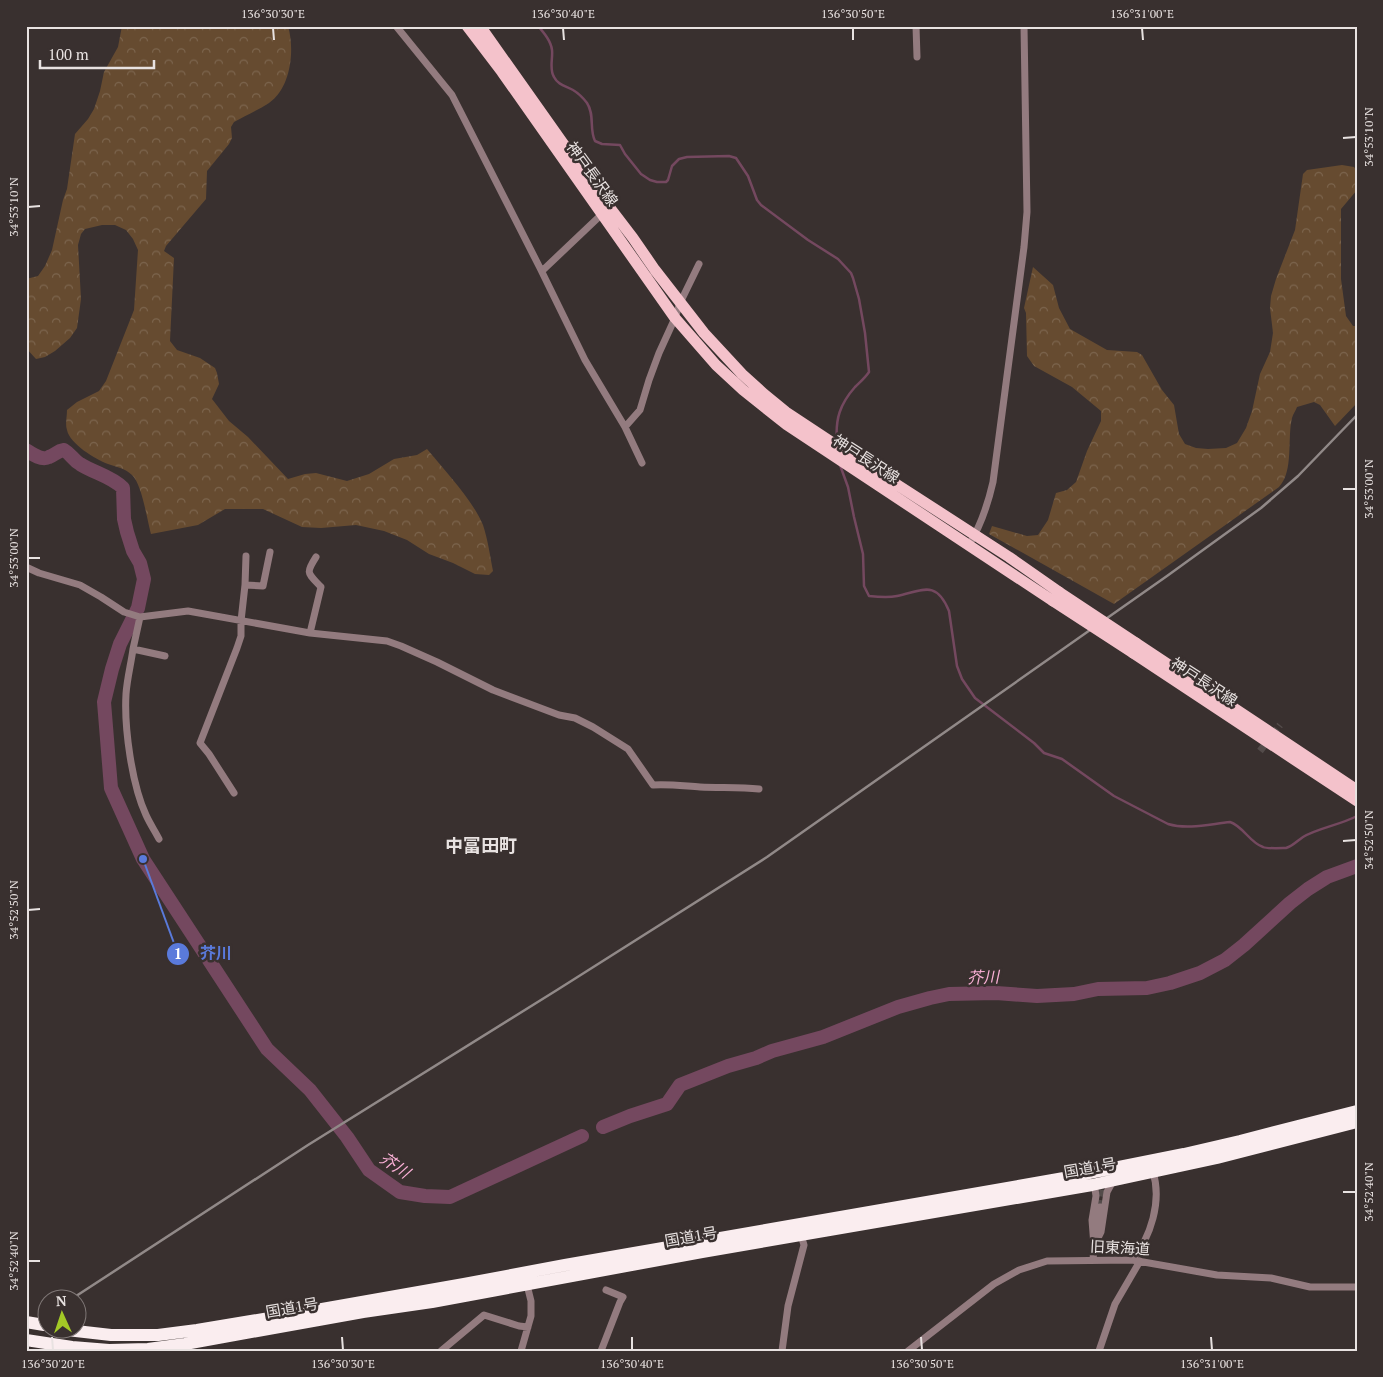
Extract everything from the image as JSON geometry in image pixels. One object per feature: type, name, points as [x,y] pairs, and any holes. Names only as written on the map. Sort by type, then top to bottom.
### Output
[{"type":"highway","name":"国道1号","points":[[88,1333],[144,1335],[181,1333],[464,1284],[565,1264],[1064,1178],[1222,1146],[1357,1111]]},
{"type":"highway","name":"国道1号","points":[[26,1340],[65,1347],[109,1350],[165,1347],[1092,1185],[1217,1158],[1357,1122]]},
{"type":"main road","name":"神戸長沢線","points":[[468,26],[675,318],[716,365],[743,390],[787,425],[882,487],[972,540]]},
{"type":"main road","name":"神戸長沢線","points":[[480,26],[591,183],[680,303],[723,355],[764,394],[786,412],[879,474],[972,540],[1354,794]]},
{"type":"street","points":[[396,26],[452,95],[542,271],[592,374],[625,427],[642,464]]},
{"type":"street","points":[[916,26],[917,57]]},
{"type":"street","points":[[972,540],[989,502],[993,482],[1024,247],[1027,212],[1024,26]]},
{"type":"street","points":[[542,271],[602,214]]},
{"type":"street","points":[[625,427],[640,410],[656,362],[680,303],[699,264]]},
{"type":"street","points":[[245,585],[263,586],[270,552]]},
{"type":"street","points":[[234,792],[200,743],[240,636],[246,556]]},
{"type":"street","points":[[310,633],[321,587],[309,574],[309,569],[316,557]]},
{"type":"street","points":[[26,567],[39,573],[80,585],[136,616],[188,611],[310,633],[387,641],[437,662],[494,690],[559,715],[575,718],[593,727],[628,748],[653,785],[759,789]]},
{"type":"street","points":[[136,616],[126,694],[131,761],[137,791],[146,815],[159,839]]},
{"type":"street","points":[[133,649],[165,656]]},
{"type":"street","points":[[1098,1350],[1115,1304],[1150,1228],[1156,1194],[1156,1181],[1152,1172]]},
{"type":"street","points":[[1094,1246],[1101,1232],[1108,1192],[1113,1180]]},
{"type":"street","points":[[1092,1185],[1096,1196],[1092,1220],[1094,1246]]},
{"type":"street","points":[[1093,1260],[1100,1207]]},
{"type":"street","points":[[782,1351],[788,1306],[804,1245],[801,1235]]},
{"type":"street","name":"旧東海道","points":[[908,1351],[994,1284],[1019,1270],[1048,1261],[1136,1260],[1217,1275],[1271,1278],[1310,1287],[1357,1287]]},
{"type":"street","points":[[521,1351],[522,1342],[531,1316],[531,1301],[527,1285]]},
{"type":"street","points":[[601,1351],[623,1297],[606,1290]]},
{"type":"street","points":[[441,1351],[484,1315],[520,1326],[528,1326]]},
{"type":"green space","points":[[122,26],[288,26],[291,57],[287,78],[282,88],[269,103],[234,122],[231,127],[232,138],[229,144],[207,171],[206,199],[166,246],[164,251],[174,258],[170,341],[177,350],[200,358],[215,368],[219,384],[212,399],[229,421],[248,437],[288,479],[316,473],[347,481],[369,474],[394,459],[417,455],[427,449],[472,505],[483,525],[493,571],[489,575],[475,574],[429,554],[407,540],[384,531],[356,525],[321,528],[302,527],[263,509],[225,509],[198,525],[151,534],[139,486],[132,475],[123,469],[90,455],[73,441],[66,425],[67,410],[77,402],[99,391],[106,381],[134,310],[138,250],[126,230],[115,225],[102,225],[85,229],[81,234],[78,245],[81,299],[77,328],[70,338],[55,351],[45,357],[36,359],[26,348],[26,279],[38,276],[52,250],[67,189],[75,134],[94,109],[104,72],[118,47]]},
{"type":"green space","points":[[1342,165],[1354,167],[1357,171],[1357,190],[1341,209],[1341,279],[1346,316],[1353,326],[1357,326],[1357,403],[1335,426],[1320,405],[1314,402],[1297,407],[1292,417],[1287,472],[1279,487],[1114,604],[989,534],[992,526],[1027,536],[1038,535],[1048,520],[1056,493],[1067,490],[1076,482],[1087,451],[1101,421],[1101,411],[1072,387],[1034,366],[1027,356],[1026,313],[1024,308],[1033,267],[1053,285],[1059,308],[1070,329],[1107,350],[1137,352],[1142,355],[1162,390],[1174,405],[1179,434],[1185,444],[1196,448],[1226,448],[1237,443],[1246,428],[1252,411],[1260,374],[1270,352],[1273,333],[1270,308],[1271,296],[1295,230],[1303,174],[1307,170]]},
{"type":"waterway","points":[[538,26],[550,43],[552,71],[556,80],[573,90],[586,101],[595,141],[602,144],[620,145],[641,174],[657,182],[666,182],[668,180],[672,166],[679,159],[687,157],[729,156],[736,158],[748,176],[757,200],[761,205],[808,240],[838,259],[851,273],[859,299],[869,372],[850,393],[842,406],[837,426],[837,442]]},
{"type":"waterway","name":"芥川","points":[[26,450],[43,458],[64,450],[80,464],[113,480],[123,488],[124,519],[133,551],[140,563],[144,579],[138,608],[120,644],[104,702],[111,788],[143,859],[267,1049],[310,1090],[347,1137],[369,1170],[400,1192],[450,1197],[582,1136]]},
{"type":"waterway","points":[[840,465],[848,487],[863,554],[864,586],[869,596],[894,597],[921,590],[933,591],[939,594],[949,611],[957,666],[962,679],[975,698],[1034,743],[1044,753],[1062,759],[1114,796],[1168,824],[1191,827],[1230,822],[1239,827],[1258,845],[1265,848],[1286,848],[1309,834],[1357,816]]},
{"type":"waterway","name":"芥川","points":[[603,1127],[667,1104],[680,1085],[728,1066],[772,1051],[823,1037],[898,1007],[930,998],[949,994],[996,993],[1037,996],[1074,994],[1098,989],[1147,988],[1200,973],[1225,960],[1308,889],[1327,877],[1357,866]]},
{"type":"tunnel","points":[[1260,751],[1280,725]]},
{"type":"tunnel","points":[[1100,1207],[1109,1155]]},
{"type":"railway","points":[[85,1290],[308,1145],[767,857],[1261,508],[1298,476],[1357,415]]},
{"type":"railway","points":[[26,1328],[38,1320]]},
{"type":"place","name":"芥川","points":[[143,859]]},
{"type":"district","name":"中冨田町","points":[[481,846]]}]
